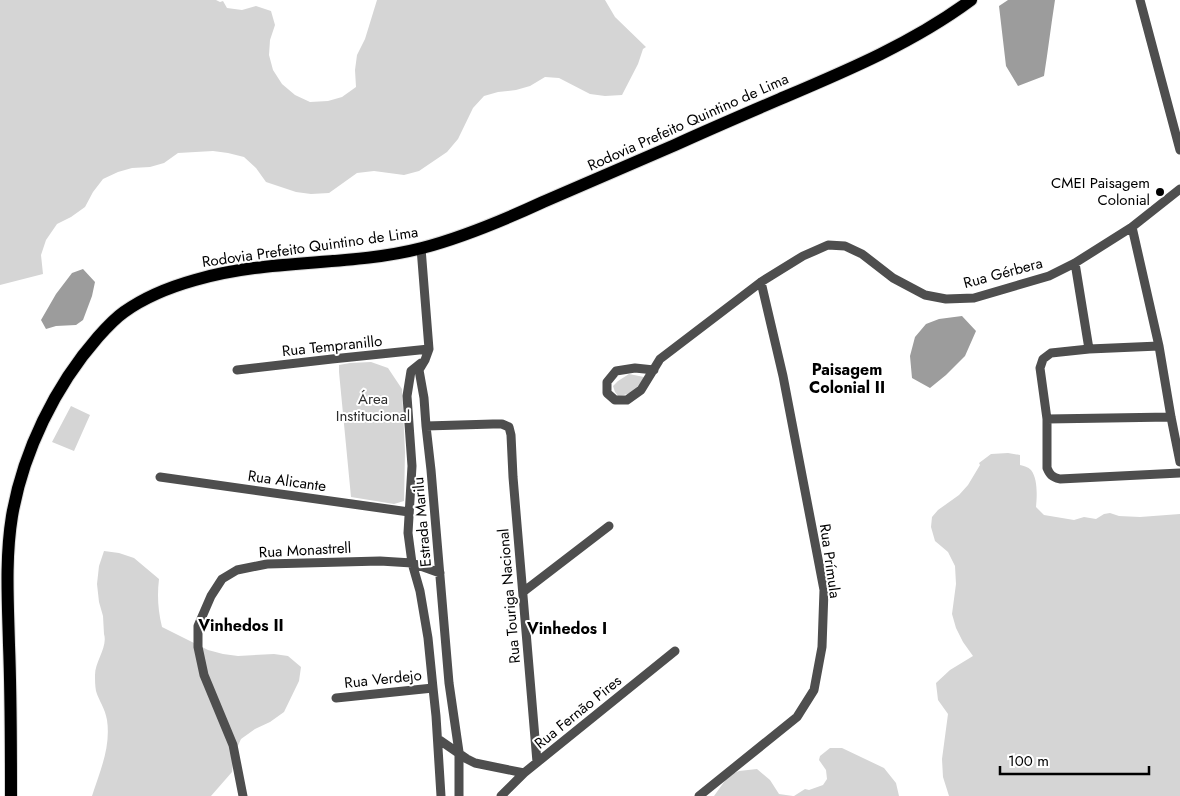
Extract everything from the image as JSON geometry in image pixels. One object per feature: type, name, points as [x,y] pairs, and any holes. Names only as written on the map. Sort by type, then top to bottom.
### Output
[{"type":"main road","name":"Rodovia Prefeito Quintino de Lima","points":[[11,796],[11,723],[4,584],[16,500],[27,460],[56,396],[77,363],[106,328],[121,314],[158,293],[216,274],[375,257],[421,248],[491,225],[852,69],[914,37],[971,0]]},
{"type":"street","points":[[1140,0],[1180,150]]},
{"type":"street","name":"Rua Gérbera","points":[[654,370],[635,368],[616,371],[607,382],[607,393],[616,400],[627,400],[642,390],[654,370],[660,359],[761,282],[803,256],[828,245],[846,246],[862,254],[894,278],[925,295],[946,299],[974,298],[1049,276],[1074,263],[1132,227],[1180,189]]},
{"type":"street","points":[[1132,227],[1159,346],[1180,462]]},
{"type":"street","name":"Estrada Marilu","points":[[421,248],[429,349],[420,370],[431,470],[449,683],[458,752],[459,796]]},
{"type":"street","points":[[1074,263],[1089,349]]},
{"type":"street","name":"Rua Prímula","points":[[698,796],[797,717],[814,690],[822,647],[824,590],[783,376],[761,282]]},
{"type":"street","points":[[1159,346],[1089,349],[1052,353],[1043,359],[1040,368],[1046,419],[1047,468],[1049,474],[1054,478],[1060,479],[1180,473]]},
{"type":"street","name":"Rua Tempranillo","points":[[237,370],[429,349]]},
{"type":"street","points":[[425,360],[412,370],[407,396],[412,466],[408,533],[412,563],[428,638],[438,739],[441,796]]},
{"type":"street","points":[[1046,419],[1171,417]]},
{"type":"street","name":"Rua Touriga Nacional","points":[[426,426],[502,424],[508,427],[511,435],[537,762]]},
{"type":"street","name":"Rua Alicante","points":[[160,477],[409,512]]},
{"type":"street","points":[[523,592],[609,526]]},
{"type":"street","name":"Rua Monastrell","points":[[242,796],[233,745],[204,675],[198,647],[198,626],[211,596],[222,579],[237,570],[267,564],[380,561],[412,563],[440,572]]},
{"type":"street","name":"Rua Fernão Pires","points":[[501,796],[537,762],[675,651]]},
{"type":"street","name":"Rua Verdejo","points":[[336,698],[432,688]]},
{"type":"street","points":[[438,739],[466,759],[475,763],[524,773]]},
{"type":"green space","points":[[0,0],[216,0],[223,1],[227,8],[242,10],[256,6],[271,11],[275,25],[270,40],[269,55],[273,70],[282,84],[295,95],[310,102],[328,101],[342,97],[356,87],[355,70],[357,55],[365,39],[377,0],[605,0],[615,17],[646,47],[643,49],[638,64],[622,95],[605,96],[590,94],[559,78],[545,77],[530,86],[484,96],[473,108],[458,139],[447,152],[419,171],[404,175],[374,171],[357,173],[329,193],[311,194],[296,192],[266,182],[256,168],[244,157],[213,151],[178,153],[164,163],[118,172],[103,179],[85,207],[57,224],[46,240],[41,255],[43,274],[0,285]]},
{"type":"green space","name":"Área Institucional","points":[[371,362],[388,368],[402,389],[405,452],[404,501],[394,504],[351,497],[339,365]]},
{"type":"green space","points":[[629,374],[644,377],[634,391],[618,396],[613,386]]},
{"type":"green space","points":[[71,406],[90,415],[74,451],[52,442]]},
{"type":"green space","points":[[1008,453],[1020,455],[1020,465],[1031,470],[1035,478],[1036,507],[1044,515],[1074,520],[1084,517],[1096,519],[1110,513],[1119,516],[1140,517],[1180,514],[1180,796],[949,796],[943,777],[942,759],[948,714],[938,700],[936,683],[950,670],[973,656],[956,628],[952,614],[956,584],[955,566],[948,552],[935,541],[931,527],[932,517],[968,485],[980,465],[979,463],[991,454]]},
{"type":"green space","points":[[104,551],[134,558],[159,579],[158,603],[162,627],[208,650],[238,656],[274,654],[288,656],[301,667],[299,681],[284,712],[241,739],[234,754],[232,772],[211,796],[92,796],[104,759],[108,730],[105,712],[96,691],[95,681],[97,665],[105,639],[97,584],[99,566]]},
{"type":"green space","points":[[830,748],[842,748],[884,768],[896,783],[899,796],[794,796],[805,789],[809,790],[823,785],[827,779],[826,770],[819,760],[820,756]]},
{"type":"green space","points":[[757,769],[770,780],[779,794],[793,796],[714,796],[729,775],[739,771]]},
{"type":"shaded area","points":[[1008,0],[1055,0],[1044,76],[1018,86],[1006,66],[999,6]]},
{"type":"shaded area","points":[[83,269],[95,282],[83,320],[76,325],[56,326],[46,329],[41,320],[56,294],[72,273]]},
{"type":"shaded area","points":[[962,316],[976,331],[965,356],[930,388],[912,378],[910,356],[915,337],[926,324],[939,319]]},
{"type":"place","name":"CMEI Paisagem Colonial","points":[[1160,192]]},
{"type":"district","name":"Paisagem Colonial II","points":[[847,378]]},
{"type":"district","name":"Vinhedos II","points":[[241,625]]},
{"type":"district","name":"Vinhedos I","points":[[567,628]]}]
